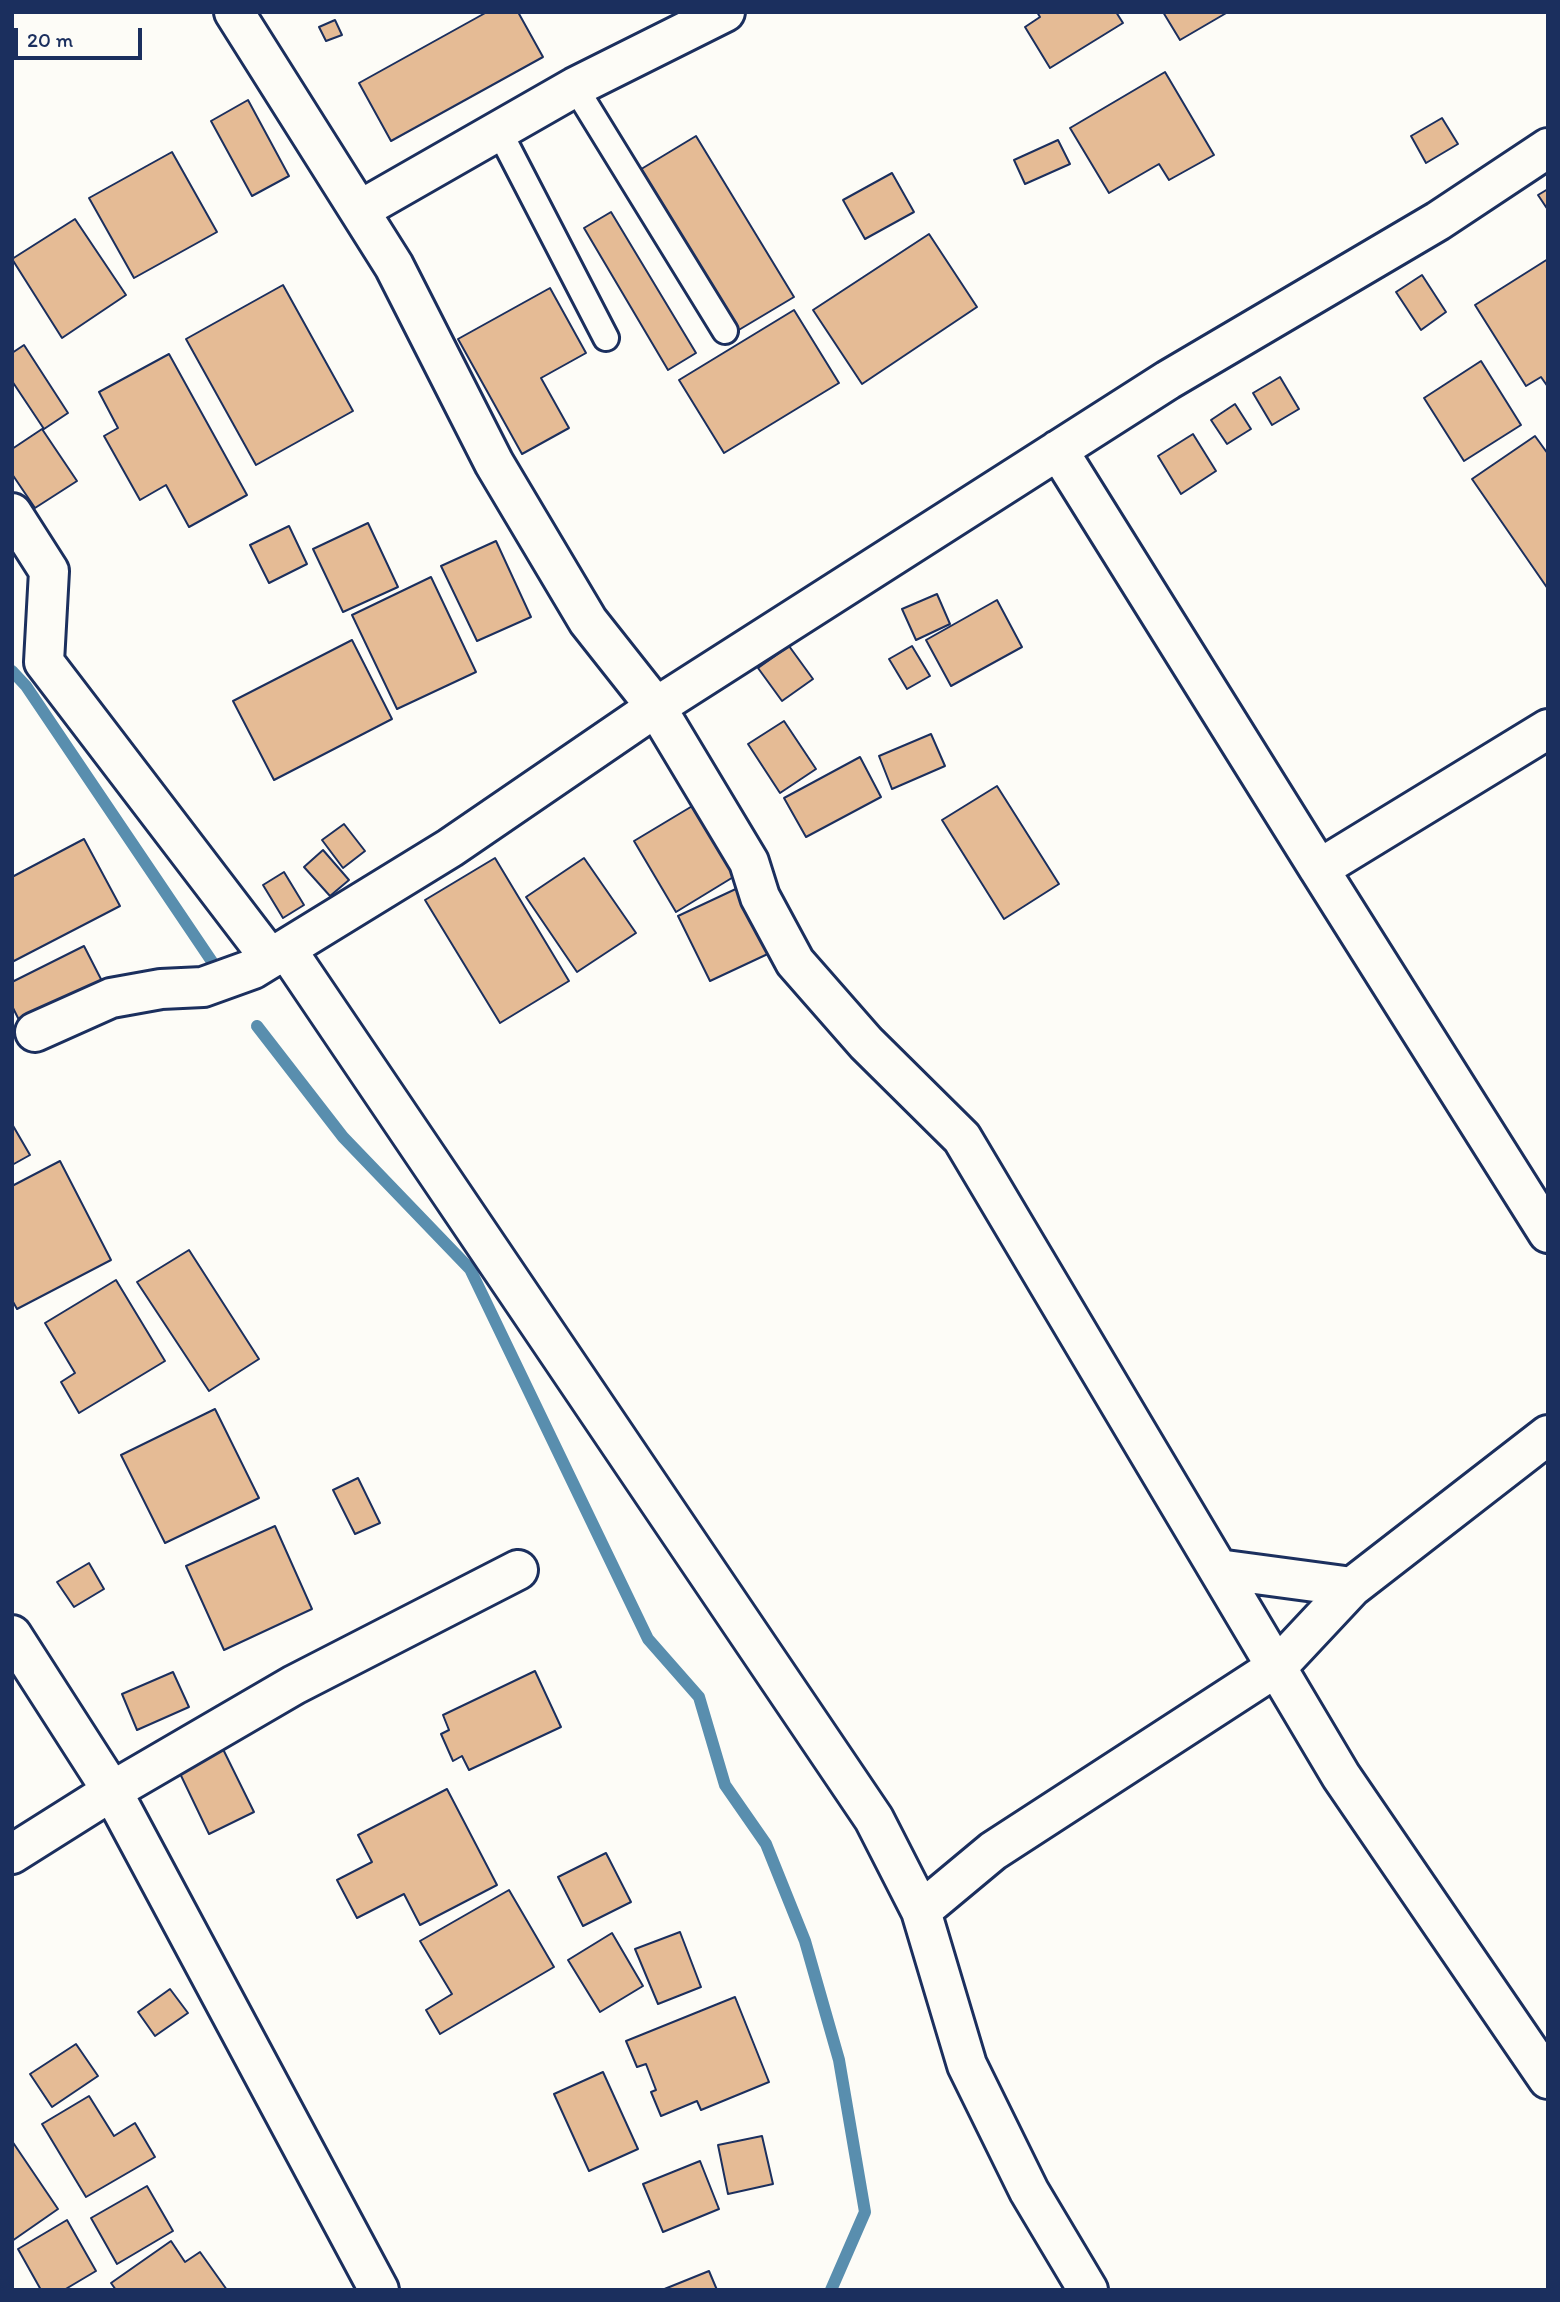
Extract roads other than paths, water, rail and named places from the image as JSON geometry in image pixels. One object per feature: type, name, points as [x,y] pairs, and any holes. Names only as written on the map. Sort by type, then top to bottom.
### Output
[{"type":"street","points":[[234,12],[400,277],[494,463],[588,621],[656,707],[749,862],[760,897],[795,962],[866,1043],[962,1138],[1341,1776],[1548,2079]]},
{"type":"street","points":[[360,210],[575,87],[725,12]]},
{"type":"street","points":[[35,1032],[111,998],[161,989],[202,987],[253,969],[450,848],[656,707],[1168,380],[1438,221],[1548,148]]},
{"type":"street","points":[[1058,450],[1548,1233]]},
{"type":"street","points":[[12,513],[49,571],[44,662],[278,954],[874,1819],[921,1911],[967,2065],[1029,2191],[1088,2290]]},
{"type":"street","points":[[1318,869],[1548,729]]},
{"type":"street","points":[[921,1911],[993,1851],[1278,1666],[1352,1587],[1548,1435]]},
{"type":"street","points":[[1218,1569],[1352,1587]]},
{"type":"street","points":[[12,1854],[112,1791],[294,1685],[518,1570]]},
{"type":"street","points":[[12,1635],[112,1791],[379,2290]]},
{"type":"lane","points":[[575,87],[725,331]]},
{"type":"lane","points":[[498,130],[606,338]]},
{"type":"waterway","points":[[12,671],[26,686],[219,972]]},
{"type":"waterway","points":[[257,1026],[343,1137],[470,1269],[648,1639],[699,1697],[725,1785],[766,1844],[805,1941],[839,2060],[865,2212],[831,2290]]}]
